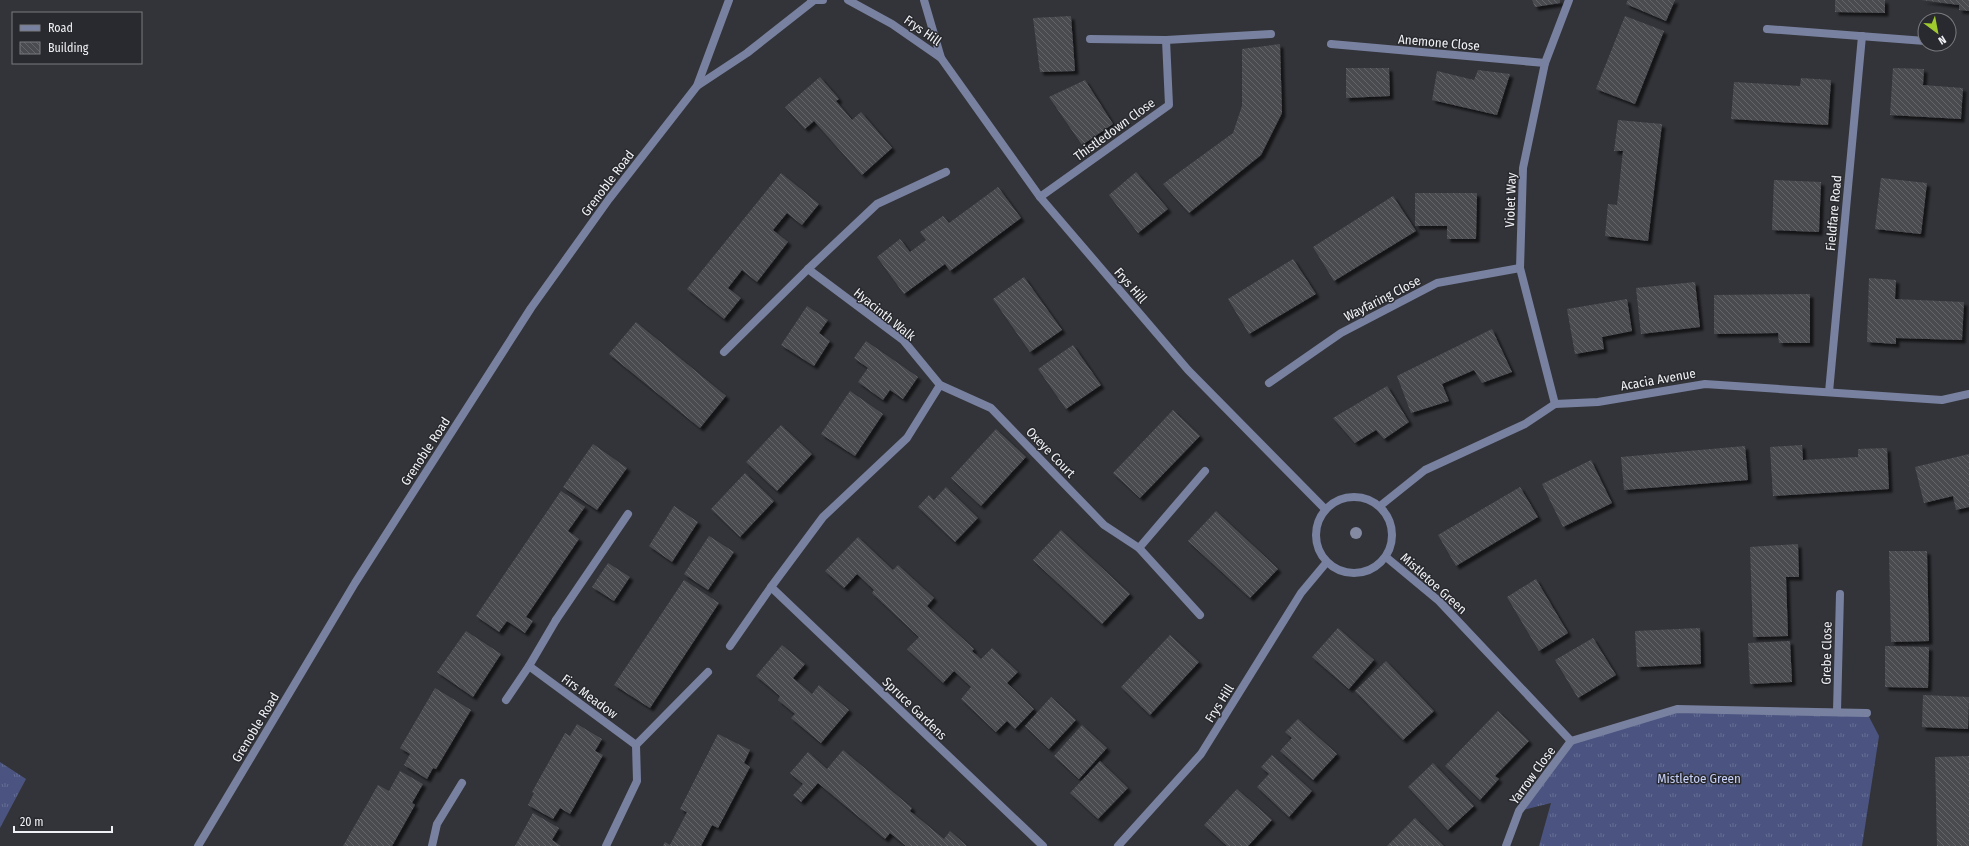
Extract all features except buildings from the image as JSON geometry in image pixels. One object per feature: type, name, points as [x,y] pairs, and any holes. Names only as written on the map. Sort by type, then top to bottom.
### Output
[{"type":"street","name":"Grenoble Road","points":[[198,846],[355,583],[531,308],[609,199],[697,86],[730,0]]},
{"type":"street","name":"Grenoble Road","points":[[697,86],[746,53],[812,0]]},
{"type":"street","points":[[812,0],[823,0]]},
{"type":"street","name":"Frys Hill","points":[[848,0],[892,24],[941,58]]},
{"type":"street","name":"Frys Hill","points":[[924,0],[941,58],[1040,197],[1188,370],[1325,509]]},
{"type":"street","name":"Violet Way","points":[[1555,404],[1520,268],[1523,168],[1544,63],[1569,0]]},
{"type":"street","points":[[1767,29],[1917,40]]},
{"type":"street","points":[[1090,39],[1166,40],[1271,34]]},
{"type":"street","name":"Fieldfare Road","points":[[1829,392],[1862,36]]},
{"type":"street","name":"Thistledown Close","points":[[1040,197],[1169,105],[1166,40]]},
{"type":"street","name":"Anemone Close","points":[[1331,44],[1544,63]]},
{"type":"street","points":[[724,352],[808,269],[877,204],[946,172]]},
{"type":"street","name":"Wayfaring Close","points":[[1268,383],[1341,333],[1437,283],[1520,268]]},
{"type":"street","name":"Hyacinth Walk","points":[[808,269],[902,340],[940,385]]},
{"type":"street","name":"Acacia Avenue","points":[[1555,404],[1598,402],[1705,384],[1942,400],[1969,394]]},
{"type":"street","points":[[730,646],[771,587],[824,517],[907,438],[940,385]]},
{"type":"street","name":"Oxeye Court","points":[[940,385],[992,408],[1104,525],[1139,548],[1200,615]]},
{"type":"street","points":[[1380,506],[1425,470],[1525,424],[1555,404]]},
{"type":"street","points":[[1139,548],[1205,471]]},
{"type":"street","points":[[1349,497],[1362,497],[1380,506],[1388,517],[1392,530],[1392,543],[1386,557],[1372,569],[1359,573],[1346,573],[1333,568],[1326,563],[1318,552],[1315,539],[1316,526],[1325,509],[1336,501],[1349,497]]},
{"type":"street","points":[[506,700],[529,666],[556,620],[628,514]]},
{"type":"street","name":"Mistletoe Green","points":[[1386,557],[1439,601],[1571,741]]},
{"type":"street","name":"Frys Hill","points":[[1118,846],[1201,754],[1301,593],[1326,563]]},
{"type":"street","name":"Spruce Gardens","points":[[771,587],[1043,846]]},
{"type":"street","name":"Grebe Close","points":[[1837,711],[1840,594]]},
{"type":"street","name":"Firs Meadow","points":[[529,666],[636,745]]},
{"type":"street","points":[[606,846],[637,781],[636,745],[708,672]]},
{"type":"street","points":[[1571,741],[1677,709],[1837,711],[1867,713]]},
{"type":"street","name":"Yarrow Close","points":[[1506,846],[1519,811],[1571,741]]},
{"type":"street","points":[[432,846],[437,824],[462,783]]},
{"type":"green space","name":"Mistletoe Green","points":[[1677,709],[1867,713],[1879,736],[1862,846],[1539,846],[1551,803],[1519,811],[1571,741]]},
{"type":"green space","points":[[0,762],[26,779],[0,828]]}]
